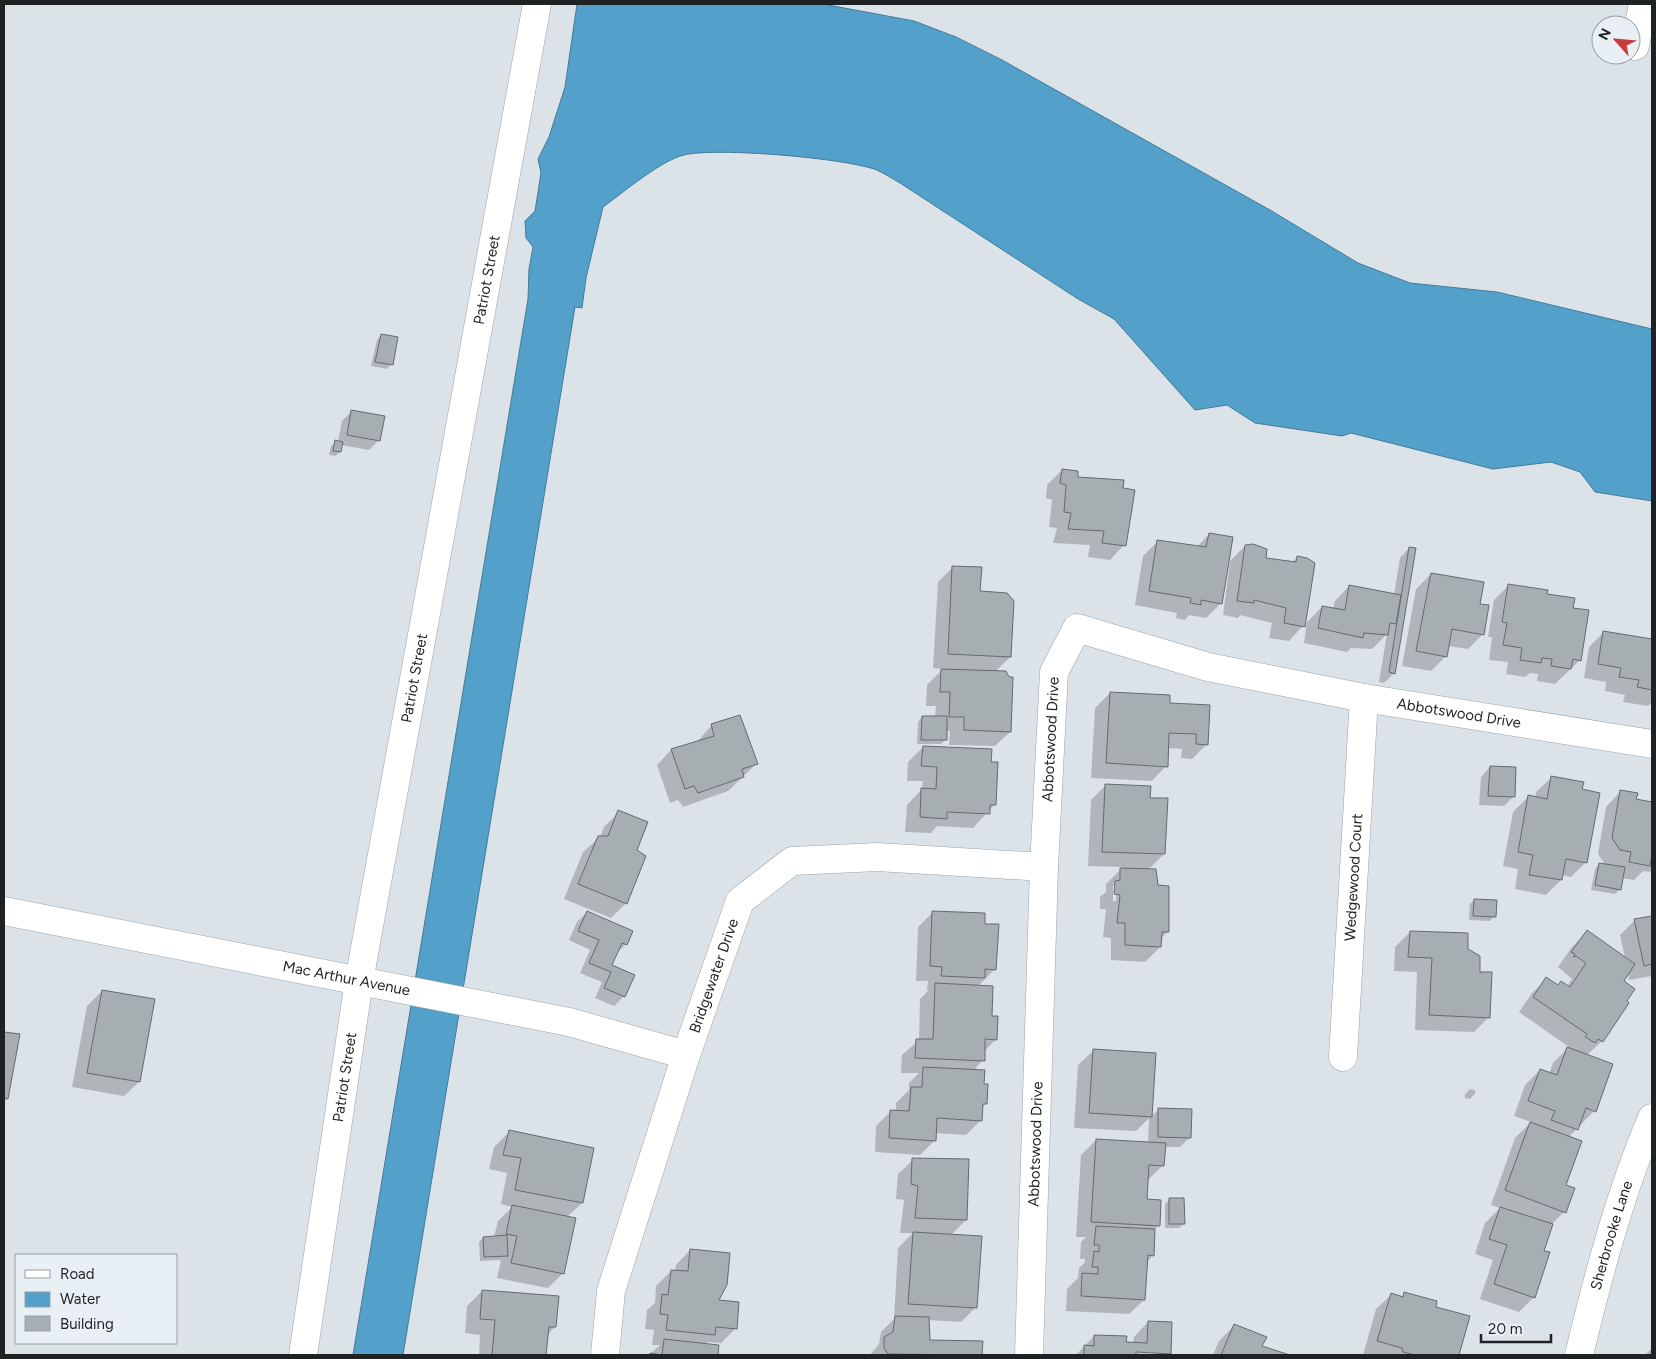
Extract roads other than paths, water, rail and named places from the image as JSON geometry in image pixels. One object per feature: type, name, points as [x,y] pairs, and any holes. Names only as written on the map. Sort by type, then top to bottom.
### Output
[{"type":"street","name":"Patriot Street","points":[[303,1355],[358,981],[537,4]]},
{"type":"street","name":"Abbotswood Drive","points":[[1029,1355],[1044,867],[1054,672],[1077,628],[1208,667],[1364,698],[1652,744]]},
{"type":"street","name":"Wedgewood Court","points":[[1343,1057],[1364,698]]},
{"type":"street","name":"Bridgewater Drive","points":[[605,1355],[610,1291],[686,1055],[740,901],[792,861],[877,857],[1044,867]]},
{"type":"street","name":"Mac Arthur Avenue","points":[[4,911],[569,1022],[686,1055]]},
{"type":"street","name":"Sherbrooke Lane","points":[[1579,1355],[1618,1213],[1652,1118]]},
{"type":"water","points":[[577,4],[823,4],[914,21],[956,37],[1002,60],[1270,210],[1358,263],[1410,283],[1497,292],[1652,329],[1652,501],[1595,492],[1580,472],[1551,462],[1493,469],[1351,433],[1342,436],[1255,423],[1227,405],[1195,410],[1114,319],[1078,299],[877,170],[838,161],[723,152],[684,155],[674,158],[653,170],[603,207],[586,278],[582,308],[575,307],[403,1355],[353,1355],[528,299],[529,269],[533,247],[526,238],[525,221],[535,211],[541,173],[538,159],[549,137],[565,87]]}]
